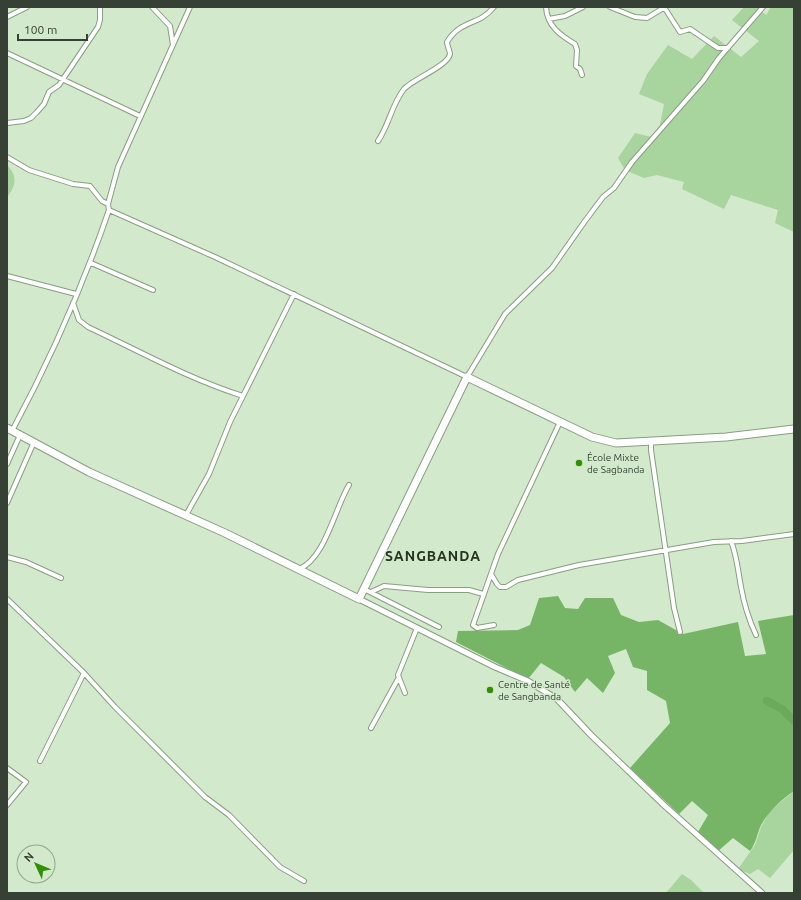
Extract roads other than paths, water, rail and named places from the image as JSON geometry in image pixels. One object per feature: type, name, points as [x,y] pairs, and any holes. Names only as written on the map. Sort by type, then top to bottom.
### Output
[{"type":"main road","points":[[9,429],[89,472],[186,515],[359,599],[367,590],[467,377],[603,441],[616,443],[726,437],[794,429]]},
{"type":"street","points":[[7,17],[28,7]]},
{"type":"street","points":[[7,123],[31,118],[44,104],[49,92],[59,85],[98,28],[100,20],[100,7]]},
{"type":"street","points":[[152,7],[170,26],[174,46]]},
{"type":"street","points":[[9,429],[34,389],[91,263],[109,210],[108,204],[118,167],[140,116],[174,46],[190,7]]},
{"type":"street","points":[[378,142],[404,90],[412,82],[447,60],[450,54],[448,42],[461,26],[476,22],[489,14],[494,7]]},
{"type":"street","points":[[546,7],[549,19],[561,37],[575,44],[576,66],[580,68],[582,75]]},
{"type":"street","points":[[549,19],[566,16],[583,7]]},
{"type":"street","points":[[610,7],[635,17],[647,18],[664,7],[680,32],[690,29],[718,48],[728,48]]},
{"type":"street","points":[[109,210],[294,294],[467,377],[505,314],[552,268],[603,197],[614,188],[632,162],[703,81],[728,48],[763,7]]},
{"type":"street","points":[[7,53],[140,116]]},
{"type":"street","points":[[7,157],[29,170],[73,184],[90,186],[102,201],[108,204]]},
{"type":"street","points":[[91,263],[153,290]]},
{"type":"street","points":[[7,276],[76,294]]},
{"type":"street","points":[[186,515],[209,474],[230,422],[294,294]]},
{"type":"street","points":[[73,303],[79,320],[88,327],[212,387],[243,396]]},
{"type":"street","points":[[494,625],[477,628],[473,625],[504,539],[560,422]]},
{"type":"street","points":[[7,464],[20,435]]},
{"type":"street","points":[[651,440],[651,450],[665,552],[674,608],[680,632]]},
{"type":"street","points":[[7,503],[34,442]]},
{"type":"street","points":[[299,569],[311,563],[328,532],[342,496],[349,485]]},
{"type":"street","points":[[491,574],[500,587],[506,587],[518,580],[560,569],[665,552],[714,542],[794,534]]},
{"type":"street","points":[[731,541],[748,613],[756,636]]},
{"type":"street","points":[[7,557],[26,562],[61,578]]},
{"type":"street","points":[[367,590],[384,586],[428,590],[469,590],[483,594]]},
{"type":"street","points":[[367,590],[439,627]]},
{"type":"street","points":[[7,599],[84,673],[115,708],[205,797],[229,815],[280,867],[304,881]]},
{"type":"street","points":[[359,599],[495,667],[528,681],[557,699],[665,806],[762,893]]},
{"type":"street","points":[[371,728],[398,679],[399,671],[417,628]]},
{"type":"street","points":[[40,761],[84,673]]},
{"type":"street","points":[[398,679],[405,693]]},
{"type":"street","points":[[7,768],[26,782],[7,806]]},
{"type":"waterway","points":[[767,701],[782,709],[794,721]]},
{"type":"place","name":"École Mixte de Sagbanda","points":[[579,463]]},
{"type":"place","name":"Centre de Santé de Sangbanda","points":[[490,690]]},
{"type":"district","name":"SANGBANDA","points":[[433,556]]}]
